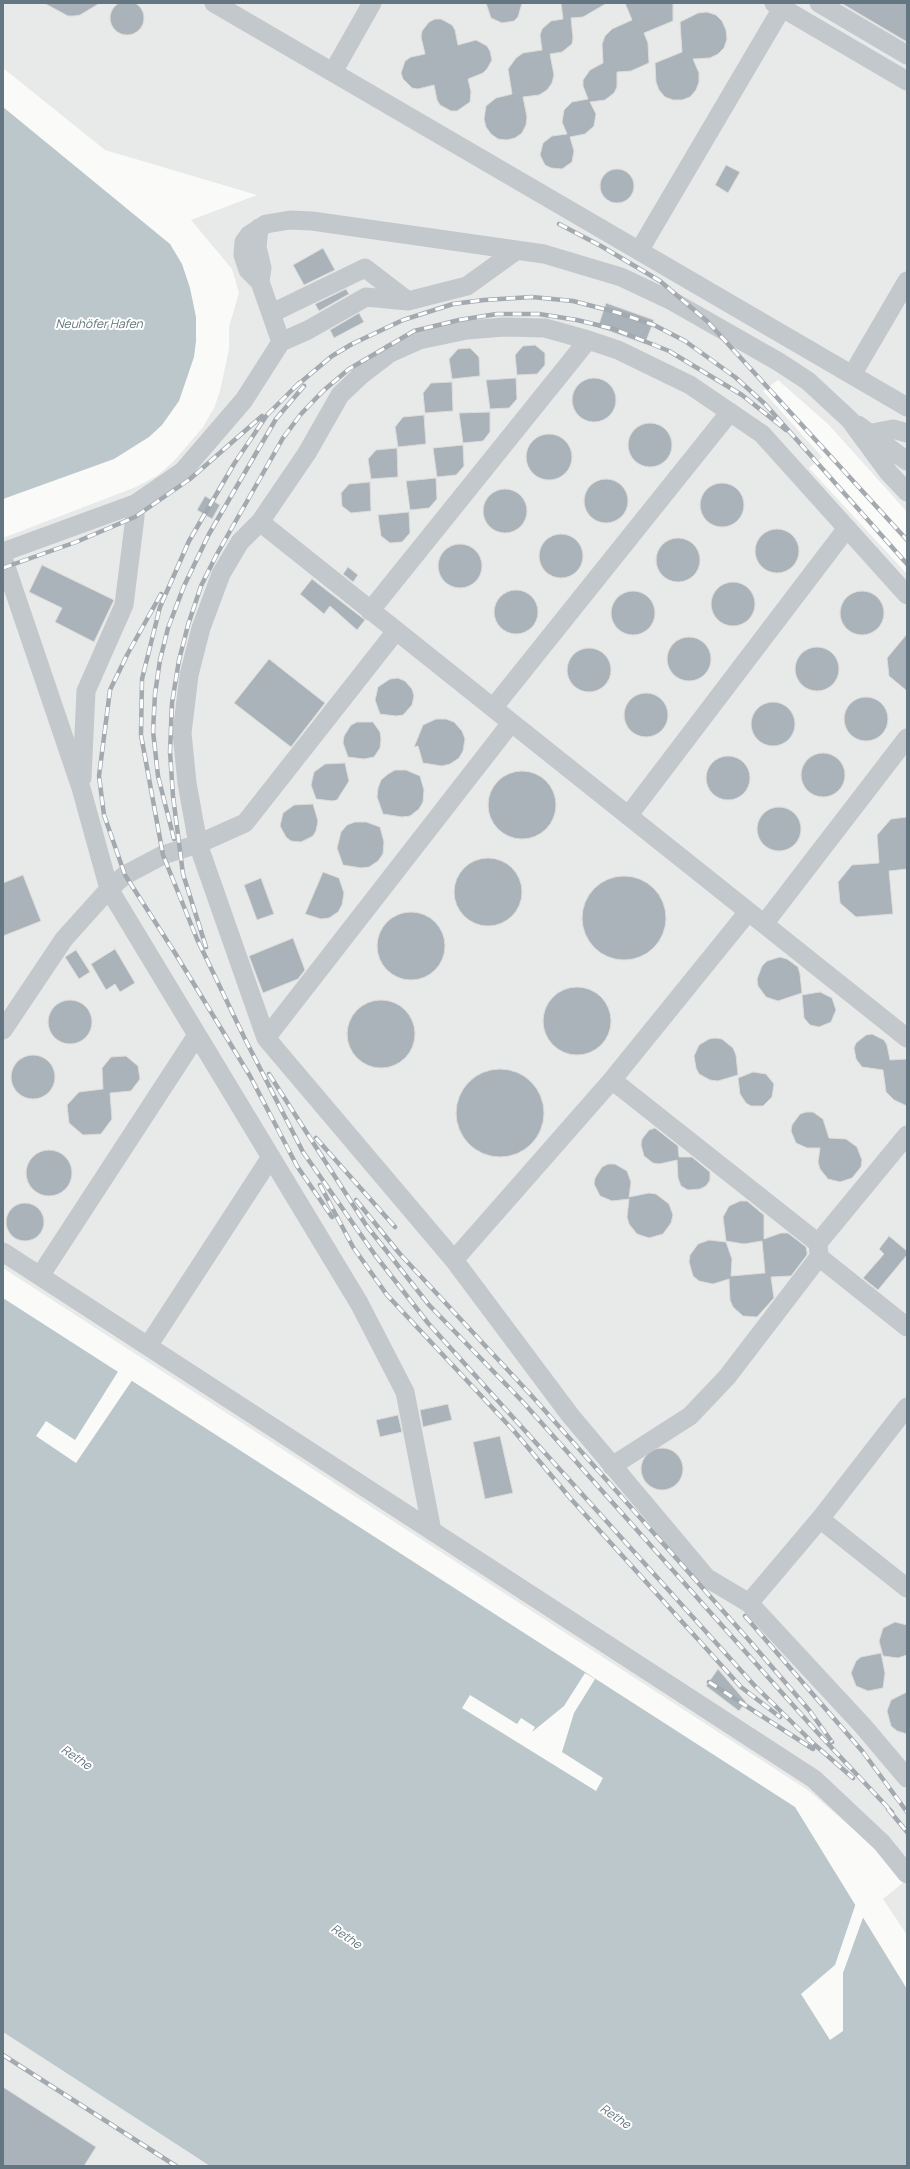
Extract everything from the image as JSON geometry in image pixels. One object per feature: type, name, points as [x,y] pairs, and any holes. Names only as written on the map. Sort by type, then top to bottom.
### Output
[{"type":"lane","points":[[214,3],[907,407]]},
{"type":"lane","points":[[333,72],[372,3]]},
{"type":"lane","points":[[819,3],[907,55]]},
{"type":"lane","points":[[639,251],[778,5],[907,81]]},
{"type":"lane","points":[[282,342],[260,282],[262,268],[256,243],[259,228],[266,224],[282,221],[312,221],[544,254],[590,266],[621,277],[672,301],[779,362],[808,381],[850,420],[889,472],[907,492]]},
{"type":"lane","points":[[3,552],[134,504],[183,471],[244,400],[282,342],[366,297],[408,301],[467,286],[517,250]]},
{"type":"lane","points":[[272,313],[365,268],[408,301]]},
{"type":"lane","points":[[852,375],[907,281]]},
{"type":"lane","points":[[907,595],[762,434],[690,384],[618,350],[545,328],[504,327],[467,330],[419,340],[390,353],[360,376],[340,395],[307,453],[260,522],[240,542],[221,574],[201,628],[189,675],[182,733],[187,783],[198,844],[266,1038],[454,1260],[570,1415],[707,1578],[749,1603],[863,1726],[907,1778]]},
{"type":"lane","points":[[370,611],[588,340]]},
{"type":"lane","points":[[493,708],[730,412]]},
{"type":"lane","points":[[850,420],[872,432],[907,461]]},
{"type":"lane","points":[[872,432],[893,429],[907,433]]},
{"type":"lane","points":[[81,788],[86,691],[124,605],[135,517],[134,504]]},
{"type":"lane","points":[[260,522],[748,912],[907,1037]]},
{"type":"lane","points":[[628,816],[847,528]]},
{"type":"lane","points":[[3,558],[81,788],[109,889],[359,1303],[405,1392],[432,1531]]},
{"type":"lane","points":[[3,1030],[64,939],[109,889],[125,875],[163,855],[198,844],[245,824],[396,631]]},
{"type":"lane","points":[[266,1038],[511,723]]},
{"type":"lane","points":[[764,924],[907,738]]},
{"type":"lane","points":[[454,1260],[612,1080],[748,912]]},
{"type":"lane","points":[[40,1276],[198,1035]]},
{"type":"lane","points":[[612,1080],[818,1250],[907,1327]]},
{"type":"lane","points":[[612,1466],[690,1416],[727,1377],[818,1250],[907,1135]]},
{"type":"lane","points":[[148,1346],[271,1158]]},
{"type":"lane","points":[[3,1252],[814,1779],[882,1843],[907,1874]]},
{"type":"lane","points":[[749,1603],[820,1519],[907,1406]]},
{"type":"lane","points":[[820,1519],[907,1588]]},
{"type":"shaded area","points":[[3,3],[907,3],[907,512],[829,425],[778,380],[763,391],[822,457],[809,468],[907,574],[907,1935],[883,1899],[905,1881],[874,1847],[809,1791],[3,1268],[3,538],[136,487],[158,475],[174,461],[203,427],[214,408],[220,391],[229,349],[229,327],[239,293],[232,269],[191,220],[257,195],[105,150],[3,68]]},
{"type":"shaded area","points":[[3,2032],[210,2166],[3,2166]]},
{"type":"water","name":"Neuhöfer Hafen","points":[[3,107],[170,244],[182,264],[190,288],[196,317],[196,341],[194,357],[179,401],[162,425],[149,437],[114,459],[3,499]]},
{"type":"water","name":"Rethe","points":[[3,1298],[795,1807],[907,1989],[907,2166],[210,2166],[3,2032]]},
{"type":"pier","points":[[119,1370],[133,1379],[76,1463],[36,1436],[46,1421],[75,1440]]},
{"type":"pier","points":[[585,1673],[595,1679],[574,1713],[562,1752],[603,1778],[596,1791],[462,1708],[470,1695],[517,1724],[521,1718],[535,1727],[532,1732],[564,1706]]},
{"type":"pier","points":[[856,1903],[864,1915],[843,1973],[843,2031],[830,2040],[801,1994],[835,1965]]},
{"type":"building","points":[[127,1],[133,2],[139,6],[143,12],[143,24],[139,30],[133,34],[127,35],[121,34],[115,30],[111,24],[110,18],[111,12],[115,6],[121,2]]},
{"type":"building","points":[[44,3],[100,3],[80,15],[68,16]]},
{"type":"building","points":[[486,3],[522,3],[518,17],[514,21],[502,23],[491,18]]},
{"type":"building","points":[[561,3],[607,3],[583,17],[571,18],[573,38],[572,44],[562,52],[550,54],[554,75],[552,83],[547,90],[539,95],[523,97],[527,117],[526,125],[522,133],[515,138],[507,140],[498,139],[491,134],[486,127],[484,119],[486,106],[496,98],[512,94],[508,69],[516,58],[523,53],[542,50],[540,35],[542,29],[551,21],[563,19]]},
{"type":"building","points":[[625,3],[673,3],[673,21],[644,33],[648,43],[649,63],[631,71],[617,72],[617,87],[614,93],[605,100],[590,102],[596,114],[594,126],[585,134],[570,137],[574,151],[572,162],[562,169],[551,168],[545,165],[540,155],[543,143],[552,136],[567,134],[562,122],[564,110],[572,102],[588,99],[583,86],[583,80],[590,70],[603,63],[602,44],[605,36],[612,29],[632,20]]},
{"type":"building","points":[[841,3],[907,3],[907,42]]},
{"type":"building","points":[[707,12],[716,15],[722,21],[726,30],[727,39],[724,48],[718,54],[710,58],[693,59],[699,73],[699,82],[696,90],[690,97],[682,100],[673,100],[665,97],[659,90],[656,82],[655,63],[682,52],[680,22],[698,13]]},
{"type":"building","points":[[435,19],[441,19],[452,25],[455,30],[458,45],[476,40],[487,46],[490,51],[492,60],[487,69],[483,73],[468,79],[471,92],[470,102],[457,111],[451,111],[440,105],[437,100],[434,85],[418,89],[412,88],[403,79],[401,73],[405,61],[411,57],[425,54],[421,37],[422,31],[429,22]]},
{"type":"building","points":[[726,165],[740,172],[728,193],[715,185]]},
{"type":"building","points":[[617,169],[623,170],[629,174],[633,180],[633,192],[629,198],[623,202],[617,203],[611,202],[605,198],[601,192],[600,186],[601,180],[605,174],[611,170]]},
{"type":"building","points":[[323,248],[335,270],[304,285],[293,265]]},
{"type":"building","points":[[346,289],[349,294],[319,311],[315,304]]},
{"type":"building","points":[[606,303],[654,320],[645,344],[598,327]]},
{"type":"building","points":[[359,313],[364,322],[334,338],[330,330]]},
{"type":"building","points":[[535,345],[545,353],[545,365],[537,374],[517,375],[515,355],[523,346]]},
{"type":"building","points":[[470,348],[479,357],[480,376],[452,379],[449,359],[458,349]]},
{"type":"building","points":[[516,378],[517,399],[509,408],[490,409],[486,380]]},
{"type":"building","points":[[590,378],[598,378],[603,379],[610,384],[615,391],[615,409],[610,416],[603,421],[590,422],[582,419],[575,412],[572,404],[572,396],[575,388],[582,381]]},
{"type":"building","points":[[452,382],[453,411],[425,413],[423,393],[431,383]]},
{"type":"building","points":[[490,412],[490,432],[483,441],[463,443],[459,413]]},
{"type":"building","points":[[424,415],[426,444],[398,447],[395,427],[403,417]]},
{"type":"building","points":[[646,423],[654,423],[659,424],[666,429],[671,436],[671,454],[666,461],[659,466],[646,467],[638,464],[631,457],[628,449],[628,441],[631,433],[638,426]]},
{"type":"building","points":[[549,434],[562,438],[568,444],[572,457],[568,470],[562,476],[549,480],[536,476],[530,470],[526,457],[530,444],[536,438]]},
{"type":"building","points":[[463,445],[464,466],[456,475],[437,477],[433,448]]},
{"type":"building","points":[[397,448],[398,477],[371,479],[368,459],[376,450]]},
{"type":"building","points":[[436,478],[437,499],[429,508],[410,510],[406,481]]},
{"type":"building","points":[[602,479],[610,479],[615,480],[622,485],[627,492],[627,510],[622,517],[615,522],[602,523],[594,520],[587,513],[584,505],[584,497],[587,489],[594,482]]},
{"type":"building","points":[[370,482],[371,511],[351,513],[342,506],[341,493],[349,484]]},
{"type":"building","points":[[718,483],[726,483],[731,484],[738,489],[743,496],[743,514],[738,521],[731,526],[718,527],[710,524],[703,517],[700,509],[700,501],[703,493],[710,486]]},
{"type":"building","points":[[501,489],[509,489],[514,490],[521,495],[526,502],[526,520],[521,527],[514,532],[501,533],[493,530],[486,523],[483,515],[483,507],[486,499],[493,492]]},
{"type":"building","points":[[205,496],[220,505],[212,519],[197,510]]},
{"type":"building","points":[[409,512],[410,533],[402,542],[390,543],[381,536],[378,515]]},
{"type":"building","points":[[773,529],[781,529],[786,530],[793,535],[798,542],[798,560],[793,567],[786,572],[773,573],[765,570],[758,563],[755,555],[755,547],[758,539],[765,532]]},
{"type":"building","points":[[557,534],[565,534],[570,535],[577,540],[582,547],[582,565],[577,572],[570,577],[557,578],[549,575],[542,568],[539,560],[539,552],[542,544],[549,537]]},
{"type":"building","points":[[674,538],[682,538],[687,539],[694,544],[699,551],[699,569],[694,576],[687,581],[674,582],[666,579],[659,572],[656,564],[656,556],[659,548],[666,541]]},
{"type":"building","points":[[456,544],[464,544],[469,545],[476,550],[481,557],[481,575],[476,582],[469,587],[456,588],[448,585],[441,578],[438,570],[438,562],[441,554],[448,547]]},
{"type":"building","points":[[42,565],[114,600],[94,642],[55,622],[62,608],[29,592]]},
{"type":"building","points":[[348,567],[358,575],[353,582],[343,574]]},
{"type":"building","points":[[312,579],[365,620],[357,630],[330,606],[324,614],[300,594]]},
{"type":"building","points":[[729,582],[737,582],[742,583],[749,588],[754,595],[754,613],[749,620],[742,625],[729,626],[721,623],[714,616],[711,608],[711,600],[714,592],[721,585]]},
{"type":"building","points":[[512,590],[520,590],[525,591],[532,596],[537,603],[537,621],[532,628],[525,633],[512,634],[504,631],[497,624],[494,616],[494,608],[497,600],[504,593]]},
{"type":"building","points":[[629,591],[637,591],[642,592],[649,597],[654,604],[654,622],[649,629],[642,634],[629,635],[621,632],[614,625],[611,617],[611,609],[614,601],[621,594]]},
{"type":"building","points":[[858,591],[866,591],[871,592],[878,597],[883,604],[883,622],[878,629],[871,634],[858,635],[850,632],[843,625],[840,617],[840,609],[843,601],[850,594]]},
{"type":"building","points":[[907,634],[907,691],[889,676],[887,658]]},
{"type":"building","points":[[685,637],[693,637],[698,638],[705,643],[710,650],[710,668],[705,675],[698,680],[685,681],[677,678],[670,671],[667,663],[667,655],[670,647],[677,640]]},
{"type":"building","points":[[813,647],[821,647],[826,648],[833,653],[838,660],[838,678],[833,685],[826,690],[813,691],[805,688],[798,681],[795,673],[795,665],[798,657],[805,650]]},
{"type":"building","points":[[585,648],[593,648],[598,649],[605,654],[610,661],[610,679],[605,686],[598,691],[585,692],[577,689],[570,682],[567,674],[567,666],[570,658],[577,651]]},
{"type":"building","points":[[269,659],[325,703],[291,747],[234,703]]},
{"type":"building","points":[[398,678],[405,681],[412,689],[414,696],[412,705],[403,715],[396,716],[380,714],[375,700],[378,687],[390,679]]},
{"type":"building","points":[[642,693],[650,693],[655,694],[662,699],[667,706],[667,724],[662,731],[655,736],[642,737],[634,734],[627,727],[624,719],[624,711],[627,703],[634,696]]},
{"type":"building","points":[[862,697],[870,697],[875,698],[882,703],[887,710],[887,728],[882,735],[875,740],[862,741],[854,738],[847,731],[844,723],[844,715],[847,707],[854,700]]},
{"type":"building","points":[[769,702],[777,702],[782,703],[789,708],[794,715],[794,733],[789,740],[782,745],[769,746],[761,743],[754,736],[751,728],[751,720],[754,712],[761,705]]},
{"type":"building","points":[[436,719],[446,719],[454,722],[462,731],[465,739],[463,751],[459,758],[450,764],[442,766],[423,763],[418,746],[414,747],[423,725]]},
{"type":"building","points":[[357,722],[373,722],[380,732],[380,748],[374,757],[364,759],[348,757],[343,743],[344,736],[351,725]]},
{"type":"building","points":[[819,753],[827,753],[832,754],[839,759],[844,766],[844,784],[839,791],[832,796],[819,797],[811,794],[804,787],[801,779],[801,771],[804,763],[811,756]]},
{"type":"building","points":[[724,756],[732,756],[737,757],[744,762],[749,769],[749,787],[744,794],[737,799],[724,800],[716,797],[709,790],[706,782],[706,774],[709,766],[716,759]]},
{"type":"building","points":[[345,763],[349,781],[337,800],[332,801],[316,799],[311,785],[314,772],[325,764]]},
{"type":"building","points":[[395,770],[406,770],[420,776],[424,790],[423,802],[419,809],[410,816],[402,817],[383,814],[377,797],[381,780]]},
{"type":"building","points":[[522,771],[535,774],[546,781],[553,792],[556,805],[553,818],[546,829],[535,836],[522,839],[509,836],[498,829],[491,818],[488,805],[491,792],[498,781],[509,774]]},
{"type":"building","points":[[313,804],[318,821],[316,831],[313,836],[301,842],[291,841],[286,837],[280,826],[283,813],[294,805]]},
{"type":"building","points":[[775,807],[783,807],[788,808],[795,813],[800,820],[800,838],[795,845],[788,850],[775,851],[767,848],[760,841],[757,833],[757,825],[760,817],[767,810]]},
{"type":"building","points":[[907,817],[907,869],[889,871],[893,914],[856,917],[840,903],[838,882],[852,865],[879,863],[877,835],[891,819]]},
{"type":"building","points":[[355,822],[366,822],[380,827],[384,842],[383,854],[378,861],[369,867],[361,868],[343,865],[337,848],[341,832],[347,825]]},
{"type":"building","points":[[488,858],[501,861],[512,868],[519,879],[522,892],[519,905],[512,916],[501,923],[488,926],[475,923],[464,916],[457,905],[454,892],[457,879],[464,868],[475,861]]},
{"type":"building","points":[[323,872],[339,878],[344,893],[342,905],[338,912],[329,918],[321,919],[305,914]]},
{"type":"building","points":[[23,875],[41,921],[3,936],[3,883]]},
{"type":"building","points":[[624,876],[640,879],[654,888],[663,902],[666,918],[663,934],[654,948],[640,957],[624,960],[608,957],[594,948],[585,934],[582,918],[585,902],[594,888],[608,879]]},
{"type":"building","points":[[261,878],[274,914],[257,920],[244,885]]},
{"type":"building","points":[[411,912],[424,915],[435,922],[442,933],[445,946],[442,959],[435,970],[424,977],[411,980],[398,977],[387,970],[380,959],[377,946],[380,933],[387,922],[398,915]]},
{"type":"building","points":[[293,938],[305,970],[298,979],[263,993],[249,956]]},
{"type":"building","points":[[115,949],[135,983],[120,992],[115,984],[106,990],[91,964]]},
{"type":"building","points":[[76,950],[90,972],[79,979],[65,957]]},
{"type":"building","points":[[780,957],[787,959],[798,967],[802,993],[778,1001],[766,997],[758,986],[757,979],[762,966],[767,961]]},
{"type":"building","points":[[577,987],[590,990],[601,997],[608,1008],[611,1021],[608,1034],[601,1045],[590,1052],[577,1055],[564,1052],[553,1045],[546,1034],[543,1021],[546,1008],[553,997],[564,990]]},
{"type":"building","points":[[820,992],[832,998],[836,1010],[831,1022],[819,1027],[810,1025],[804,1018],[802,995]]},
{"type":"building","points":[[66,1000],[74,1000],[79,1001],[86,1006],[91,1013],[91,1031],[86,1038],[79,1043],[66,1044],[58,1041],[51,1034],[48,1026],[48,1018],[51,1010],[58,1003]]},
{"type":"building","points":[[381,1000],[394,1003],[405,1010],[412,1021],[415,1034],[412,1047],[405,1058],[394,1065],[381,1068],[368,1065],[357,1058],[350,1047],[347,1034],[350,1021],[357,1010],[368,1003]]},
{"type":"building","points":[[872,1034],[884,1040],[887,1045],[890,1060],[907,1059],[907,1106],[894,1100],[886,1092],[883,1070],[862,1067],[856,1059],[854,1048],[856,1043],[866,1035]]},
{"type":"building","points":[[709,1039],[722,1039],[733,1048],[736,1055],[738,1075],[718,1081],[710,1080],[699,1074],[696,1068],[694,1056],[699,1045]]},
{"type":"building","points":[[29,1055],[37,1055],[42,1056],[49,1061],[54,1068],[54,1086],[49,1093],[42,1098],[29,1099],[21,1096],[14,1089],[11,1081],[11,1073],[14,1065],[21,1058]]},
{"type":"building","points":[[126,1056],[138,1066],[140,1079],[131,1091],[110,1093],[112,1119],[101,1134],[83,1135],[69,1123],[67,1105],[79,1092],[103,1089],[102,1068],[111,1057]]},
{"type":"building","points":[[500,1069],[517,1073],[531,1082],[540,1096],[544,1113],[540,1130],[531,1144],[517,1153],[500,1157],[483,1153],[469,1144],[460,1130],[456,1113],[460,1096],[469,1082],[483,1073]]},
{"type":"building","points":[[753,1072],[766,1074],[774,1084],[772,1097],[763,1106],[751,1106],[746,1103],[740,1094],[738,1078]]},
{"type":"building","points":[[813,1112],[823,1119],[829,1138],[846,1139],[857,1147],[862,1160],[861,1167],[852,1178],[840,1182],[828,1179],[820,1169],[818,1162],[820,1148],[807,1148],[796,1143],[791,1131],[792,1125],[800,1114]]},
{"type":"building","points":[[655,1128],[678,1146],[679,1157],[692,1157],[710,1172],[710,1180],[706,1186],[700,1189],[688,1190],[681,1186],[678,1178],[677,1160],[659,1164],[653,1163],[644,1156],[641,1145],[642,1139],[649,1130]]},
{"type":"building","points":[[49,1150],[62,1154],[68,1160],[72,1173],[68,1186],[62,1192],[49,1196],[36,1192],[30,1186],[26,1173],[30,1160],[36,1154]]},
{"type":"building","points":[[608,1164],[615,1164],[627,1171],[631,1182],[629,1197],[649,1193],[656,1194],[669,1204],[673,1215],[671,1223],[663,1234],[649,1238],[637,1234],[629,1224],[627,1217],[629,1199],[612,1201],[600,1196],[594,1184],[595,1178],[602,1167]]},
{"type":"building","points":[[740,1201],[747,1201],[764,1215],[764,1239],[781,1233],[788,1233],[806,1247],[807,1252],[807,1255],[791,1276],[771,1277],[774,1298],[757,1317],[743,1316],[733,1307],[730,1300],[729,1279],[713,1284],[699,1281],[693,1276],[689,1262],[690,1255],[698,1244],[709,1240],[726,1242],[732,1259],[731,1276],[765,1273],[762,1241],[744,1244],[726,1241],[723,1217],[729,1206]]},
{"type":"building","points":[[25,1203],[38,1209],[44,1222],[38,1235],[25,1241],[12,1235],[6,1222],[12,1209]]},
{"type":"building","points":[[889,1236],[907,1251],[907,1255],[878,1290],[863,1278],[884,1254],[879,1249]]},
{"type":"building","points":[[448,1404],[452,1420],[423,1427],[420,1410]]},
{"type":"building","points":[[398,1415],[402,1432],[380,1437],[376,1420]]},
{"type":"building","points":[[500,1436],[513,1493],[485,1499],[473,1442]]},
{"type":"building","points":[[658,1448],[666,1448],[677,1454],[683,1465],[683,1473],[677,1484],[666,1490],[658,1490],[647,1484],[641,1473],[641,1465],[647,1454]]},
{"type":"building","points":[[895,1622],[907,1625],[907,1655],[898,1658],[883,1656],[879,1641],[883,1628]]},
{"type":"building","points":[[881,1653],[885,1673],[883,1688],[868,1691],[856,1686],[851,1673],[856,1661],[861,1657]]},
{"type":"building","points":[[718,1669],[746,1702],[739,1711],[706,1686]]},
{"type":"building","points":[[907,1692],[907,1734],[897,1731],[891,1726],[887,1711],[891,1700]]},
{"type":"building","points":[[3,2087],[96,2147],[84,2166],[3,2166]]},
{"type":"railway","points":[[559,224],[601,246],[660,281],[707,321],[907,540]]},
{"type":"railway","points":[[295,387],[332,356],[352,344],[403,320],[453,304],[484,300],[532,297],[573,301],[619,313],[654,325],[685,341],[735,377],[765,404],[907,564]]},
{"type":"railway","points":[[206,947],[183,874],[173,796],[170,752],[172,703],[179,660],[188,625],[201,586],[217,554],[283,438],[301,414],[323,391],[349,369],[414,331],[459,320],[497,314],[539,314],[577,320],[614,329],[669,351],[742,395],[786,430]]},
{"type":"railway","points":[[299,383],[267,415],[234,464],[189,541],[160,607],[142,679],[141,735],[163,855],[197,939],[245,1039],[303,1152],[375,1255],[428,1323],[754,1685],[810,1740]]},
{"type":"railway","points":[[174,839],[158,776],[153,731],[155,694],[160,660],[168,628],[184,586],[209,534],[276,419],[304,386]]},
{"type":"railway","points":[[3,568],[76,542],[135,517],[190,479],[262,416]]},
{"type":"railway","points":[[161,594],[127,655],[110,690],[99,776],[104,815],[125,875],[175,953],[250,1076],[297,1166],[332,1217]]},
{"type":"railway","points":[[269,1074],[366,1225],[429,1305],[522,1401],[816,1731],[892,1812]]},
{"type":"railway","points":[[316,1138],[395,1227]]},
{"type":"railway","points":[[320,1185],[353,1247],[387,1295],[514,1431],[571,1499],[741,1687],[780,1717]]},
{"type":"railway","points":[[356,1200],[400,1254],[531,1395],[748,1639],[809,1710],[832,1742]]},
{"type":"railway","points":[[745,1616],[863,1752],[907,1812]]},
{"type":"railway","points":[[709,1682],[813,1749]]},
{"type":"railway","points":[[807,1738],[853,1778]]},
{"type":"railway","points":[[888,1809],[907,1832]]},
{"type":"railway","points":[[3,2055],[176,2166]]}]
